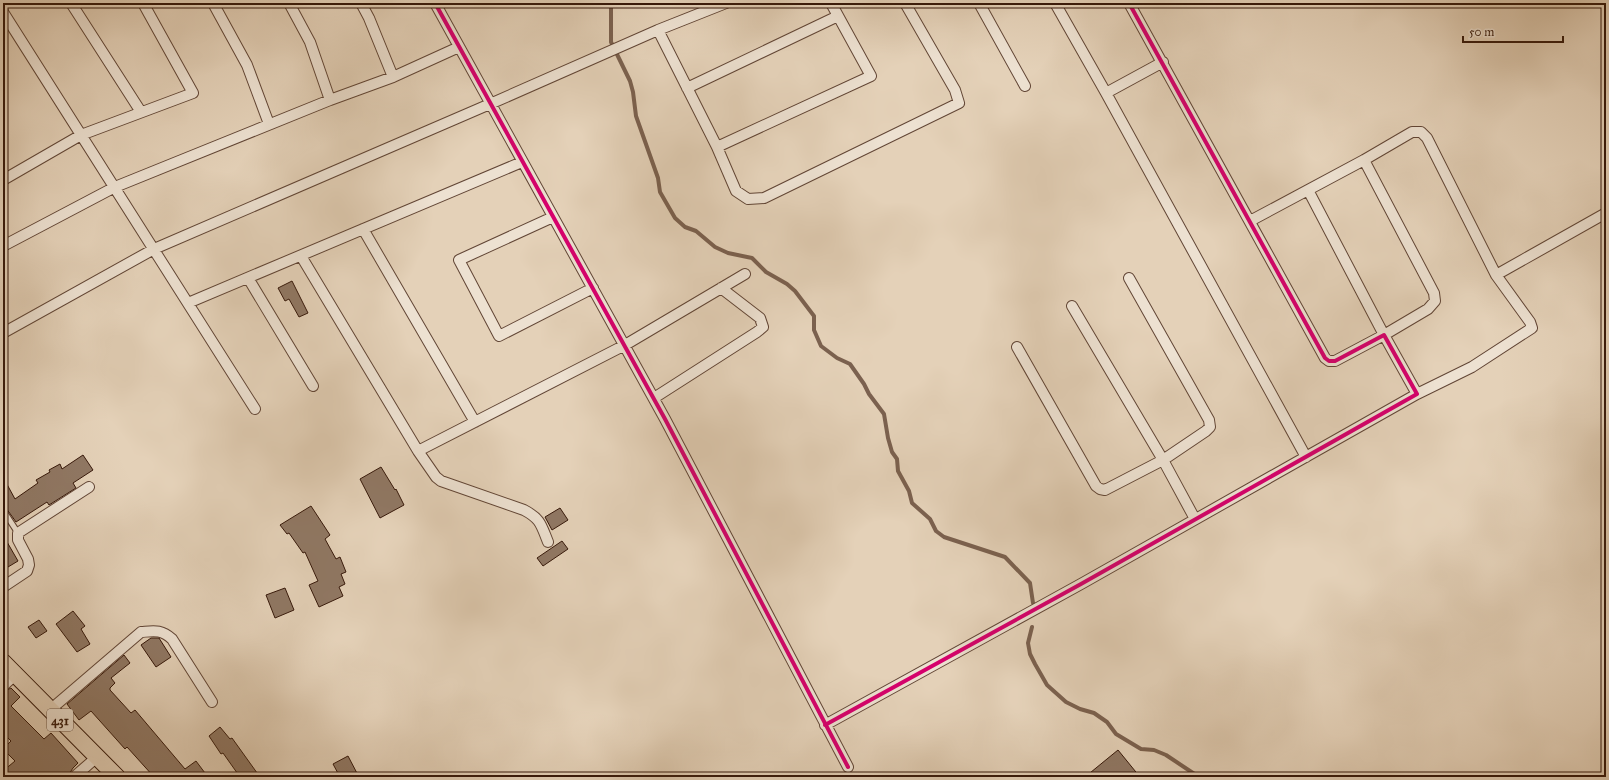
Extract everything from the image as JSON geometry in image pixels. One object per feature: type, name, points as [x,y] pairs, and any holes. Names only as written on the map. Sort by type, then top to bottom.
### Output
[{"type":"main road","name":"431","points":[[3,662],[117,777]]},
{"type":"street","points":[[71,3],[141,112]]},
{"type":"street","points":[[3,180],[81,135],[193,93],[143,3]]},
{"type":"street","points":[[213,3],[247,65],[269,124]]},
{"type":"street","points":[[288,3],[310,42],[330,100]]},
{"type":"street","points":[[361,3],[369,18],[393,77]]},
{"type":"street","points":[[435,3],[654,398],[848,767]]},
{"type":"street","points":[[3,333],[154,248],[490,104],[634,40],[726,3]]},
{"type":"street","points":[[717,147],[871,76],[831,3]]},
{"type":"street","points":[[658,30],[717,147],[736,191],[748,199],[764,198],[959,104],[955,90],[905,3]]},
{"type":"street","points":[[979,3],[1025,86]]},
{"type":"street","points":[[1055,3],[1306,457]]},
{"type":"street","points":[[1130,3],[1325,358],[1329,361],[1335,361],[1384,335],[1428,309],[1435,301],[1434,293],[1364,160]]},
{"type":"street","points":[[3,12],[255,409]]},
{"type":"street","points":[[687,88],[838,16]]},
{"type":"street","points":[[3,246],[115,187],[269,124],[393,77],[459,47]]},
{"type":"street","points":[[1106,93],[1163,62]]},
{"type":"street","points":[[825,725],[1417,394],[1472,367],[1532,328],[1530,322],[1496,275],[1428,138],[1420,132],[1412,132],[1364,160],[1250,221]]},
{"type":"street","points":[[188,303],[522,162]]},
{"type":"street","points":[[1308,190],[1384,335],[1417,394]]},
{"type":"street","points":[[1496,275],[1606,213]]},
{"type":"street","points":[[553,217],[459,260],[499,336],[593,288]]},
{"type":"street","points":[[363,229],[475,422]]},
{"type":"street","points":[[301,256],[418,451],[436,477],[441,481],[524,510],[535,516],[539,520],[548,542]]},
{"type":"street","points":[[418,451],[625,345],[745,274]]},
{"type":"street","points":[[248,278],[313,386]]},
{"type":"street","points":[[1017,347],[1096,486],[1105,490],[1163,460],[1206,431],[1210,426],[1209,420],[1129,278]]},
{"type":"street","points":[[654,398],[763,327],[760,318],[721,288]]},
{"type":"street","points":[[1072,306],[1163,460],[1195,519]]},
{"type":"street","points":[[3,588],[27,571],[29,565],[28,559],[18,540],[18,533],[89,487]]},
{"type":"street","points":[[50,710],[141,632],[156,631],[165,632],[172,639],[212,702]]},
{"type":"street","points":[[3,686],[15,675]]},
{"type":"street","points":[[74,777],[97,757]]},
{"type":"lane","points":[[3,510],[18,533]]},
{"type":"building","points":[[292,281],[308,313],[299,317],[289,299],[285,301],[278,288]]},
{"type":"building","points":[[83,455],[93,470],[73,483],[76,488],[49,505],[47,502],[16,522],[3,506],[3,477],[15,499],[38,483],[36,480],[50,472],[49,470],[60,464],[62,469]]},
{"type":"building","points":[[381,467],[395,490],[396,489],[404,505],[380,518],[360,479]]},
{"type":"building","points":[[311,506],[330,535],[325,539],[336,559],[340,557],[346,572],[341,574],[345,584],[339,587],[343,596],[319,607],[309,585],[318,581],[305,552],[303,553],[289,533],[287,534],[280,525]]},
{"type":"building","points":[[560,508],[568,520],[552,530],[545,517]]},
{"type":"building","points":[[3,535],[18,561],[3,570]]},
{"type":"building","points":[[562,541],[568,549],[543,566],[537,558]]},
{"type":"building","points":[[285,588],[294,610],[275,618],[266,595]]},
{"type":"building","points":[[73,611],[85,626],[81,629],[90,644],[77,652],[56,624]]},
{"type":"building","points":[[39,620],[47,631],[36,638],[28,627]]},
{"type":"building","points":[[151,638],[159,638],[171,657],[156,667],[141,645]]},
{"type":"building","points":[[124,655],[130,663],[111,678],[115,683],[110,690],[131,713],[135,710],[185,769],[196,761],[208,777],[154,777],[127,747],[125,749],[91,711],[79,720],[67,704]]},
{"type":"building","points":[[11,688],[20,697],[11,706],[44,739],[51,733],[78,763],[67,777],[3,777],[3,771],[15,761],[3,749],[11,741],[3,733],[3,692]]},
{"type":"building","points":[[220,727],[230,739],[232,738],[260,777],[240,777],[223,753],[221,754],[209,736]]},
{"type":"building","points":[[1118,750],[1140,777],[1085,777]]},
{"type":"building","points":[[348,756],[359,777],[340,777],[333,764]]},
{"type":"waterway","points":[[611,3],[611,42],[630,81],[636,116],[658,178],[660,192],[675,218],[685,227],[696,231],[715,247],[728,253],[752,258],[766,272],[787,284],[795,291],[814,316],[814,330],[821,346],[837,358],[850,364],[884,414],[892,452],[897,459],[898,471],[909,491],[912,503],[930,519],[936,531],[944,537],[1005,557],[1030,583],[1033,603]]},
{"type":"waterway","points":[[1032,627],[1028,643],[1030,654],[1047,685],[1066,702],[1080,709],[1094,713],[1107,722],[1116,734],[1141,749],[1154,750],[1166,755],[1199,777]]},
{"type":"cycle path","points":[[435,3],[665,419],[848,767]]},
{"type":"cycle path","points":[[825,725],[1081,584],[1417,394],[1384,335],[1335,361],[1329,361],[1325,358],[1129,3]]}]
